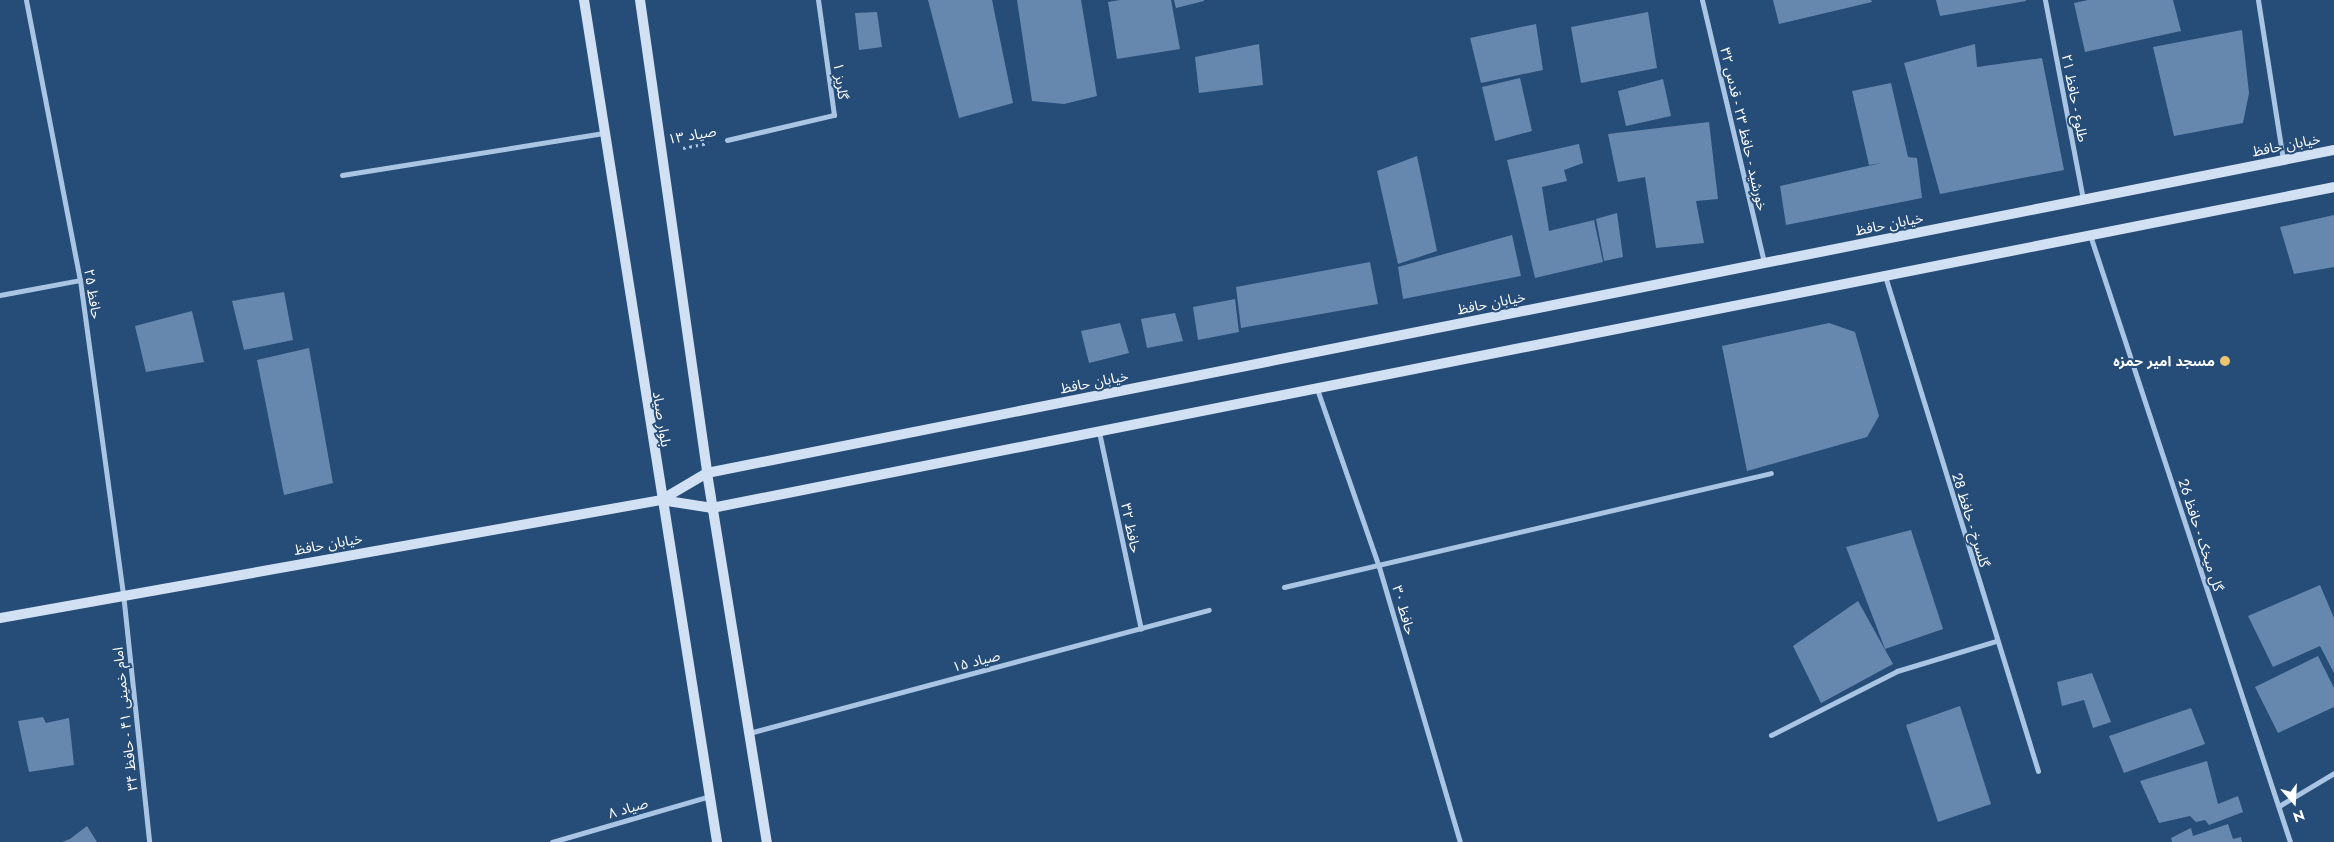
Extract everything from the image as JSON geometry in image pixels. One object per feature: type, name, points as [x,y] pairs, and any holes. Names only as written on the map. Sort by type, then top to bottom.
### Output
[{"type":"main road","name":"بلوار صیاد","points":[[584,0],[660,500],[717,842]]},
{"type":"main road","points":[[640,0],[660,152],[712,508],[767,842]]},
{"type":"main road","name":"خیابان حافظ","points":[[660,500],[707,472],[2334,150]]},
{"type":"main road","name":"خیابان حافظ","points":[[0,618],[123,593],[660,500],[712,508],[2334,186]]},
{"type":"street","name":"حافظ ۲۵","points":[[26,0],[80,280],[123,593]]},
{"type":"street","name":"گلریز ۱","points":[[727,140],[834,115],[818,0]]},
{"type":"street","name":"خورشید - حافظ ۲۳ - قدس ۳۲","points":[[1702,0],[1764,263]]},
{"type":"street","name":"طلوع - حافظ ۲۱","points":[[2045,0],[2083,200]]},
{"type":"street","points":[[2258,0],[2283,160]]},
{"type":"street","points":[[342,175],[604,133]]},
{"type":"street","name":"گل میخک - حافظ 26","points":[[2090,235],[2290,842]]},
{"type":"street","name":"گلسرخ - حافظ 28","points":[[1885,275],[1996,641],[2038,771]]},
{"type":"street","points":[[0,295],[80,280]]},
{"type":"street","name":"حافظ ۳۰","points":[[1317,388],[1379,566],[1460,842]]},
{"type":"street","name":"حافظ ۳۲","points":[[1099,432],[1141,629]]},
{"type":"street","points":[[1284,587],[1770,473]]},
{"type":"street","name":"امام خمینی ۴۱ - حافظ ۳۴","points":[[123,593],[149,842]]},
{"type":"street","name":"صیاد ۱۵","points":[[749,733],[1209,610]]},
{"type":"street","points":[[1771,735],[1897,671],[1996,641]]},
{"type":"street","points":[[2279,806],[2334,773]]},
{"type":"street","name":"صیاد ۸","points":[[552,842],[710,796]]},
{"type":"path","name":"صیاد ۱۳","points":[[660,152],[727,140]]},
{"type":"building","points":[[928,0],[992,0],[1013,103],[959,118]]},
{"type":"building","points":[[1017,0],[1081,0],[1097,96],[1064,104],[1032,101]]},
{"type":"building","points":[[1120,0],[1171,0],[1180,49],[1117,59],[1108,2]]},
{"type":"building","points":[[1174,0],[1204,0],[1204,1],[1176,8]]},
{"type":"building","points":[[1773,0],[1871,0],[1872,2],[1779,24]]},
{"type":"building","points":[[1936,0],[2026,0],[2026,1],[1940,16]]},
{"type":"building","points":[[2088,0],[2173,0],[2181,31],[2085,52],[2074,3]]},
{"type":"building","points":[[877,12],[882,47],[859,50],[855,13]]},
{"type":"building","points":[[1648,12],[1657,68],[1581,83],[1571,27]]},
{"type":"building","points":[[1536,24],[1543,70],[1481,83],[1470,38]]},
{"type":"building","points":[[2242,30],[2249,93],[2243,123],[2174,136],[2153,47]]},
{"type":"building","points":[[1259,44],[1263,85],[1199,93],[1195,57]]},
{"type":"building","points":[[1975,44],[1977,67],[2042,58],[2064,170],[1940,194],[1904,63]]},
{"type":"building","points":[[1520,78],[1532,131],[1495,141],[1482,87]]},
{"type":"building","points":[[1663,79],[1671,116],[1626,126],[1618,91]]},
{"type":"building","points":[[1891,83],[1908,157],[1917,158],[1922,198],[1786,225],[1780,186],[1881,163],[1869,165],[1852,91]]},
{"type":"building","points":[[1709,122],[1718,199],[1696,201],[1704,243],[1656,248],[1645,177],[1618,182],[1608,134]]},
{"type":"building","points":[[1579,144],[1583,163],[1564,170],[1567,181],[1542,187],[1549,231],[1594,220],[1603,262],[1535,278],[1507,160]]},
{"type":"building","points":[[1417,156],[1437,251],[1398,264],[1377,171]]},
{"type":"building","points":[[1617,213],[1623,257],[1604,261],[1596,219]]},
{"type":"building","points":[[2334,215],[2334,267],[2294,274],[2280,227]]},
{"type":"building","points":[[1512,235],[1521,276],[1403,299],[1398,267]]},
{"type":"building","points":[[1370,262],[1378,304],[1241,328],[1236,287]]},
{"type":"building","points":[[284,292],[293,340],[244,350],[232,301]]},
{"type":"building","points":[[1235,299],[1239,332],[1198,340],[1193,307]]},
{"type":"building","points":[[192,311],[204,362],[146,372],[135,326]]},
{"type":"building","points":[[1175,313],[1183,341],[1147,348],[1141,319]]},
{"type":"building","points":[[1120,323],[1129,353],[1089,363],[1081,331]]},
{"type":"building","points":[[1829,323],[1855,332],[1879,416],[1867,437],[1747,471],[1722,346]]},
{"type":"building","points":[[309,348],[333,483],[284,495],[257,360]]},
{"type":"building","points":[[1911,530],[1943,629],[1885,649],[1846,547]]},
{"type":"building","points":[[2320,585],[2334,618],[2334,673],[2320,646],[2273,667],[2248,616]]},
{"type":"building","points":[[1858,601],[1893,664],[1821,703],[1793,646]]},
{"type":"building","points":[[2318,656],[2334,688],[2334,707],[2278,733],[2255,687]]},
{"type":"building","points":[[2092,673],[2111,722],[2093,728],[2084,700],[2062,706],[2057,682]]},
{"type":"building","points":[[1960,706],[1991,804],[1938,822],[1906,725]]},
{"type":"building","points":[[2191,708],[2205,744],[2124,773],[2109,736]]},
{"type":"building","points":[[43,717],[46,723],[69,718],[74,765],[29,772],[18,721]]},
{"type":"building","points":[[2207,761],[2218,804],[2238,796],[2243,812],[2209,825],[2205,820],[2196,822],[2190,816],[2159,823],[2140,781]]},
{"type":"building","points":[[2228,824],[2233,839],[2241,837],[2242,842],[2172,842],[2171,838],[2191,828],[2193,836]]},
{"type":"building","points":[[87,826],[97,842],[62,842],[70,839]]},
{"type":"place","name":"مسجد امیر حمزه","points":[[2225,361]]}]
